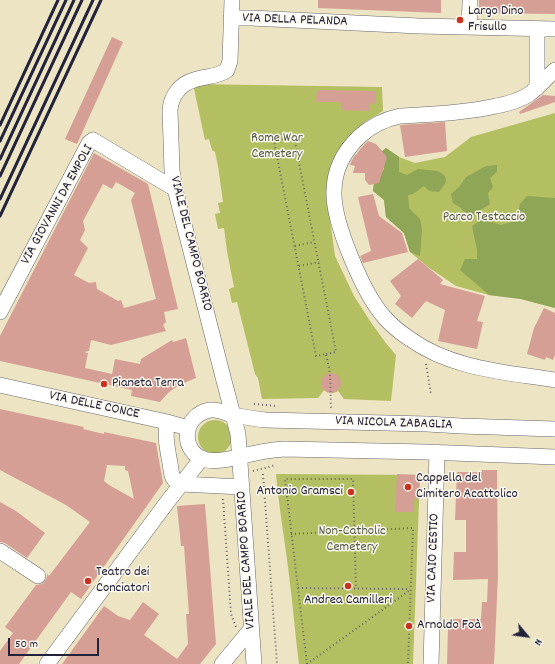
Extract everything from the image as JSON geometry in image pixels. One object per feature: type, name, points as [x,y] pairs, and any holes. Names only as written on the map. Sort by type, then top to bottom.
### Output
[{"type":"street","points":[[231,18],[232,0]]},
{"type":"street","points":[[470,3],[473,27],[555,29]]},
{"type":"street","name":"VIA DELLA PELANDA","points":[[192,80],[219,75],[227,70],[230,60],[231,18],[473,27]]},
{"type":"street","points":[[537,29],[537,88]]},
{"type":"street","points":[[555,70],[529,95],[516,101],[483,109],[400,116],[385,120],[374,126],[360,136],[343,157],[335,180],[334,199],[341,228],[352,259],[368,292],[384,317],[396,329],[430,352],[462,364],[489,370],[555,380]]},
{"type":"street","name":"VIALE DEL CAMPO BOARIO","points":[[192,80],[177,90],[170,105],[172,170],[175,189],[233,415]]},
{"type":"street","name":"VIA GIOVANNI DA EMPOLI","points":[[0,312],[89,143],[93,140],[175,189]]},
{"type":"street","name":"VIA DELLE CONCE","points":[[0,385],[188,428]]},
{"type":"street","points":[[211,410],[219,410],[233,415],[238,434],[240,456],[218,460],[207,460],[194,452],[190,446],[187,436],[188,428],[195,417],[205,411],[211,410]]},
{"type":"street","name":"VIA NICOLA ZABAGLIA","points":[[233,415],[266,420],[555,429]]},
{"type":"street","points":[[167,422],[166,441],[172,472],[176,481],[181,484],[242,487]]},
{"type":"street","name":"VIA NICOLA ZABAGLIA","points":[[240,456],[284,449],[437,452],[555,457]]},
{"type":"street","name":"VIA CAIO CESTIO","points":[[431,664],[437,452]]},
{"type":"street","name":"VIALE DEL CAMPO BOARIO","points":[[240,456],[245,630],[254,664]]},
{"type":"street","points":[[47,664],[202,458]]},
{"type":"street","points":[[0,551],[38,576]]},
{"type":"street","points":[[222,664],[245,630]]},
{"type":"path","points":[[294,137],[336,352],[316,356],[295,246],[274,141],[294,137]]},
{"type":"path","points":[[295,246],[314,242]]},
{"type":"path","points":[[298,266],[318,262]]},
{"type":"path","points":[[424,348],[431,394]]},
{"type":"path","points":[[326,354],[330,373],[331,408]]},
{"type":"path","points":[[263,474],[277,664]]},
{"type":"path","points":[[307,664],[285,479],[353,479],[356,589]]},
{"type":"path","points":[[223,494],[231,614],[245,630]]},
{"type":"path","points":[[291,534],[413,528],[408,664]]},
{"type":"path","points":[[298,588],[411,589]]},
{"type":"path","points":[[307,664],[411,589]]},
{"type":"green space","name":"Rome War Cemetery","points":[[193,84],[382,87],[383,111],[365,122],[349,139],[331,192],[330,220],[335,256],[354,296],[370,321],[396,355],[391,401],[344,399],[338,391],[331,393],[324,390],[318,398],[262,399],[258,378],[255,374],[237,302],[232,303],[229,289],[234,287],[224,228],[218,229],[215,214],[220,213],[218,203],[223,202],[218,166],[215,152],[212,150],[209,139],[205,140]]},
{"type":"green space","name":"Parco Testaccio","points":[[555,113],[555,308],[521,299],[489,295],[456,286],[428,267],[410,252],[404,233],[386,217],[384,200],[373,191],[374,183],[384,169],[380,153],[386,148],[399,157],[415,163],[445,157],[471,137]]},
{"type":"green space","points":[[386,148],[399,157],[399,172],[407,175],[418,169],[438,171],[445,176],[446,182],[439,192],[429,191],[424,186],[413,194],[408,195],[409,208],[420,219],[422,230],[420,256],[410,252],[404,233],[386,217],[384,200],[373,191],[374,183],[384,169],[380,153]]},
{"type":"green space","points":[[497,165],[497,172],[490,178],[493,187],[488,193],[490,204],[468,218],[461,208],[453,203],[451,194],[459,187],[466,177],[486,166]]},
{"type":"green space","points":[[527,196],[555,198],[555,308],[521,299],[489,295],[460,270],[465,259],[477,259],[477,250],[472,226],[481,220],[501,225],[516,221],[520,204]]},
{"type":"green space","points":[[215,420],[227,425],[232,437],[227,449],[215,454],[203,449],[198,437],[203,425]]},
{"type":"green space","name":"Non-Catholic Cemetery","points":[[276,474],[420,475],[413,664],[299,664]]},
{"type":"building","points":[[318,0],[441,0],[441,13],[318,8]]},
{"type":"building","points":[[479,0],[555,0],[555,14],[479,13]]},
{"type":"building","points":[[112,37],[123,42],[77,144],[65,139]]},
{"type":"building","points":[[317,90],[376,91],[376,104],[369,103],[369,111],[341,110],[341,102],[316,102]]},
{"type":"building","points":[[543,95],[555,96],[555,102],[520,114],[519,112]]},
{"type":"building","points":[[445,122],[447,151],[405,157],[400,125]]},
{"type":"building","points":[[368,141],[376,144],[387,157],[379,183],[369,185],[365,180],[365,173],[353,173],[355,166],[350,165],[355,155]]},
{"type":"building","points":[[94,153],[148,184],[178,309],[164,312],[166,322],[163,325],[166,331],[111,345],[91,340],[89,351],[84,352],[88,353],[85,368],[112,374],[115,359],[140,364],[141,359],[172,340],[173,342],[186,338],[196,378],[179,385],[168,393],[160,402],[131,396],[132,390],[0,361],[0,336]],"holes":[[[116,182],[135,193],[131,200],[156,299],[124,308],[121,300],[118,301],[97,289],[96,282],[89,283],[74,275],[88,248],[80,240],[85,230],[83,221],[103,184],[112,189]]]},
{"type":"building","points":[[373,194],[379,216],[402,233],[408,252],[363,263],[360,256],[371,251],[358,197]]},
{"type":"building","points":[[418,259],[443,280],[440,284],[485,296],[477,321],[483,322],[477,349],[438,341],[445,310],[426,301],[412,318],[395,304],[401,296],[390,281]]},
{"type":"building","points":[[544,308],[555,313],[555,355],[553,360],[546,357],[545,360],[527,354],[534,328]]},
{"type":"building","points":[[331,373],[338,376],[341,383],[338,390],[331,393],[324,390],[321,383],[324,376]]},
{"type":"building","points":[[0,409],[84,427],[83,429],[104,434],[104,432],[156,443],[163,483],[81,599],[71,592],[19,664],[0,664],[0,651],[13,633],[5,627],[36,585],[42,584],[45,581],[47,574],[49,576],[90,522],[66,505],[0,470]],"holes":[[[107,465],[125,466],[125,470],[128,471],[134,499],[104,481]]]},
{"type":"building","points":[[482,470],[497,470],[498,576],[494,664],[447,664],[448,629],[450,629],[451,619],[481,619],[482,602],[487,602],[488,579],[453,580],[454,552],[466,552],[466,520],[455,520],[457,472],[482,472]]},
{"type":"building","name":"Cappella del Cimitero Acattolico","points":[[397,474],[420,475],[419,499],[414,499],[414,512],[395,512]]},
{"type":"building","points":[[0,502],[16,511],[45,533],[27,558],[5,543],[0,542]]},
{"type":"building","points":[[205,504],[216,644],[200,664],[62,664],[104,606],[118,616],[130,620],[143,602],[159,614],[144,635],[177,659],[188,644],[186,614],[189,614],[184,546],[181,546],[177,506]]},
{"type":"railway","points":[[0,125],[58,0]]},
{"type":"railway","points":[[0,141],[66,0]]},
{"type":"railway","points":[[0,159],[74,0]]},
{"type":"railway","points":[[0,176],[82,0]]},
{"type":"railway","points":[[0,199],[93,0]]},
{"type":"railway","points":[[0,216],[101,0]]},
{"type":"place","name":"Largo Dino Frisullo","points":[[460,20]]},
{"type":"place","name":"Pianeta Terra","points":[[104,384]]},
{"type":"place","name":"Cappella del Cimitero Acattolico","points":[[408,487]]},
{"type":"place","name":"Antonio Gramsci","points":[[351,492]]},
{"type":"place","name":"Teatro dei Conciatori","points":[[88,581]]},
{"type":"place","name":"Andrea Camilleri","points":[[348,586]]},
{"type":"place","name":"Arnoldo Foà","points":[[409,626]]}]
